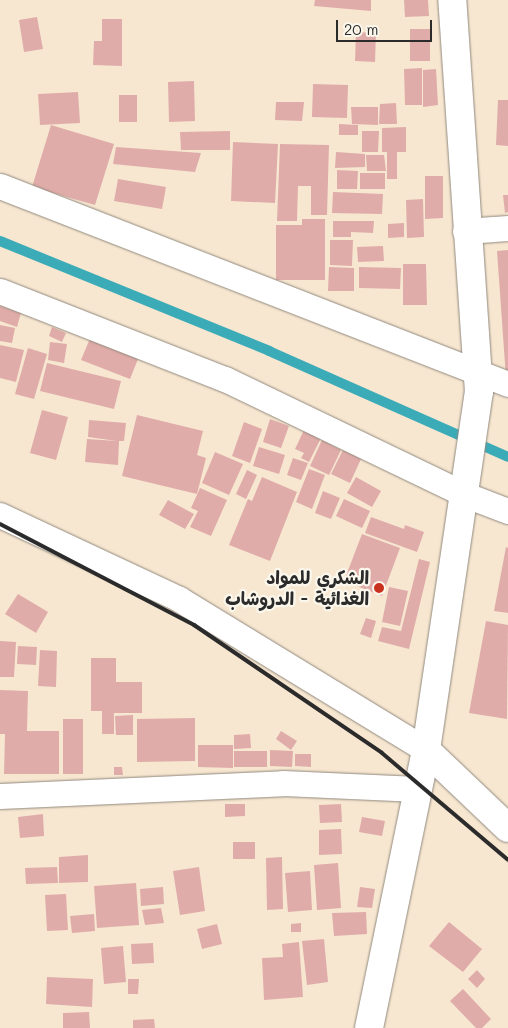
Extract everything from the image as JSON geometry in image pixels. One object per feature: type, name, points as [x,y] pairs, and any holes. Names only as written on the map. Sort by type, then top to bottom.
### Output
[{"type":"street","points":[[369,1028],[426,750],[467,485],[478,382],[465,231],[452,0]]},
{"type":"street","points":[[0,186],[478,382],[508,384]]},
{"type":"street","points":[[465,231],[508,228]]},
{"type":"street","points":[[0,291],[225,379],[467,485],[508,511]]},
{"type":"street","points":[[0,515],[179,599],[426,750],[508,828]]},
{"type":"street","points":[[0,796],[283,783],[418,789]]},
{"type":"building","points":[[315,0],[371,0],[371,11],[314,6]]},
{"type":"building","points":[[404,0],[428,0],[429,16],[405,17]]},
{"type":"building","points":[[37,17],[43,49],[24,52],[19,20]]},
{"type":"building","points":[[102,19],[122,19],[122,66],[93,65],[94,41],[102,41]]},
{"type":"building","points":[[410,29],[430,29],[430,61],[410,61]]},
{"type":"building","points":[[356,32],[376,33],[375,62],[355,61]]},
{"type":"building","points":[[422,68],[422,105],[405,105],[404,69]]},
{"type":"building","points":[[436,69],[438,105],[423,107],[423,70]]},
{"type":"building","points":[[194,81],[195,121],[169,122],[168,82]]},
{"type":"building","points":[[313,84],[348,85],[347,118],[312,117]]},
{"type":"building","points":[[78,92],[80,123],[40,125],[38,94]]},
{"type":"building","points":[[119,95],[137,95],[137,122],[119,122]]},
{"type":"building","points":[[498,100],[508,100],[508,146],[496,145]]},
{"type":"building","points":[[276,102],[304,102],[302,121],[275,120]]},
{"type":"building","points":[[396,103],[397,124],[379,124],[380,104]]},
{"type":"building","points":[[351,107],[378,107],[378,125],[352,124]]},
{"type":"building","points":[[339,124],[358,125],[358,135],[339,135]]},
{"type":"building","points":[[51,125],[114,144],[95,205],[32,187]]},
{"type":"building","points":[[406,127],[406,152],[397,152],[397,179],[387,179],[387,152],[382,152],[382,128]]},
{"type":"building","points":[[230,131],[230,150],[181,150],[180,132]]},
{"type":"building","points":[[362,131],[379,131],[378,152],[362,152]]},
{"type":"building","points":[[233,142],[278,144],[275,203],[231,201]]},
{"type":"building","points":[[280,144],[329,145],[327,215],[311,215],[311,186],[298,186],[297,221],[277,221]]},
{"type":"building","points":[[116,147],[201,153],[195,172],[113,164]]},
{"type":"building","points":[[336,152],[365,154],[365,167],[335,168]]},
{"type":"building","points":[[366,155],[384,155],[386,171],[367,171]]},
{"type":"building","points":[[337,170],[358,171],[357,189],[337,189]]},
{"type":"building","points":[[360,173],[385,173],[385,189],[360,189]]},
{"type":"building","points":[[425,176],[443,176],[443,218],[425,219]]},
{"type":"building","points":[[118,179],[166,187],[162,209],[114,201]]},
{"type":"building","points":[[333,192],[383,194],[382,214],[332,213]]},
{"type":"building","points":[[503,195],[508,195],[508,212],[505,213]]},
{"type":"building","points":[[423,199],[424,237],[407,238],[406,200]]},
{"type":"building","points":[[302,219],[325,219],[325,280],[276,280],[276,225],[302,225]]},
{"type":"building","points":[[333,221],[374,221],[373,233],[351,232],[351,237],[333,237]]},
{"type":"building","points":[[404,223],[404,237],[388,238],[388,224]]},
{"type":"building","points":[[330,240],[353,240],[352,266],[330,265]]},
{"type":"building","points":[[383,246],[384,261],[358,262],[357,247]]},
{"type":"building","points":[[508,250],[508,378],[506,378],[497,251]]},
{"type":"building","points":[[403,264],[426,264],[427,305],[403,305]]},
{"type":"building","points":[[329,267],[354,268],[354,291],[328,291]]},
{"type":"building","points":[[359,267],[401,268],[400,289],[359,288]]},
{"type":"building","points":[[0,306],[21,313],[17,327],[0,321]]},
{"type":"building","points":[[0,325],[15,328],[12,343],[0,341]]},
{"type":"building","points":[[52,327],[66,333],[62,342],[49,336]]},
{"type":"building","points":[[91,336],[140,354],[130,379],[81,360]]},
{"type":"building","points":[[50,342],[67,344],[64,363],[48,360]]},
{"type":"building","points":[[0,345],[24,350],[16,382],[0,378]]},
{"type":"building","points":[[28,348],[47,354],[34,399],[15,394]]},
{"type":"building","points":[[47,363],[121,381],[114,409],[40,391]]},
{"type":"building","points":[[42,410],[68,417],[56,460],[30,453]]},
{"type":"building","points":[[137,415],[203,431],[197,455],[206,458],[197,494],[122,476]]},
{"type":"building","points":[[270,419],[289,426],[281,448],[263,442]]},
{"type":"building","points":[[89,420],[126,423],[124,441],[119,441],[118,465],[85,462],[87,439],[117,441],[88,437]]},
{"type":"building","points":[[244,422],[262,429],[250,463],[232,456]]},
{"type":"building","points":[[304,430],[321,438],[309,462],[301,458],[304,453],[295,449]]},
{"type":"building","points":[[322,440],[341,450],[329,475],[310,466]]},
{"type":"building","points":[[259,447],[285,455],[279,474],[253,466]]},
{"type":"building","points":[[343,450],[361,459],[350,483],[331,474]]},
{"type":"building","points":[[215,452],[243,464],[229,495],[202,483]]},
{"type":"building","points":[[293,458],[308,463],[301,480],[287,475]]},
{"type":"building","points":[[309,469],[325,475],[312,509],[296,502]]},
{"type":"building","points":[[247,470],[257,475],[246,499],[236,494]]},
{"type":"building","points":[[262,477],[297,492],[270,561],[229,545],[248,499],[252,501]]},
{"type":"building","points":[[356,477],[381,491],[372,507],[347,493]]},
{"type":"building","points":[[200,488],[227,500],[211,536],[190,527],[198,511],[191,508]]},
{"type":"building","points":[[323,491],[340,498],[331,519],[315,513]]},
{"type":"building","points":[[344,499],[370,511],[362,528],[336,516]]},
{"type":"building","points":[[168,500],[194,514],[185,529],[159,515]]},
{"type":"building","points":[[371,517],[404,529],[405,525],[424,532],[417,552],[365,533]]},
{"type":"building","points":[[362,534],[400,548],[382,596],[344,581]]},
{"type":"building","points":[[506,547],[508,548],[508,613],[494,611]]},
{"type":"building","points":[[419,559],[430,562],[409,649],[378,641],[382,627],[401,631]]},
{"type":"building","points":[[389,587],[408,591],[400,626],[382,622]]},
{"type":"building","points":[[18,594],[48,612],[36,633],[5,614]]},
{"type":"building","points":[[366,618],[376,621],[371,638],[360,634]]},
{"type":"building","points":[[486,621],[508,625],[507,719],[469,713]]},
{"type":"building","points":[[0,641],[16,642],[14,677],[0,677]]},
{"type":"building","points":[[18,646],[37,647],[36,665],[17,664]]},
{"type":"building","points":[[40,650],[57,651],[56,687],[38,686]]},
{"type":"building","points":[[91,658],[116,658],[116,682],[142,682],[142,713],[114,713],[114,734],[102,734],[102,711],[91,711]]},
{"type":"building","points":[[0,690],[28,691],[27,731],[59,731],[59,774],[4,774],[5,734],[0,734]]},
{"type":"building","points":[[133,715],[133,735],[116,735],[115,716]]},
{"type":"building","points":[[195,718],[195,761],[137,762],[137,719]]},
{"type":"building","points":[[63,719],[83,719],[83,774],[63,774]]},
{"type":"building","points":[[281,731],[297,741],[291,750],[276,739]]},
{"type":"building","points":[[250,734],[251,748],[234,749],[234,735]]},
{"type":"building","points":[[198,745],[233,745],[233,768],[198,767]]},
{"type":"building","points":[[270,750],[293,751],[292,767],[270,766]]},
{"type":"building","points":[[234,751],[267,751],[267,767],[234,767]]},
{"type":"building","points":[[295,754],[311,754],[311,767],[295,766]]},
{"type":"building","points":[[114,767],[122,767],[123,775],[114,775]]},
{"type":"building","points":[[225,804],[245,804],[245,816],[225,817]]},
{"type":"building","points":[[341,804],[342,822],[320,823],[319,805]]},
{"type":"building","points":[[43,814],[44,836],[20,838],[18,817]]},
{"type":"building","points":[[362,817],[385,821],[382,836],[359,832]]},
{"type":"building","points":[[341,829],[342,854],[319,855],[319,830]]},
{"type":"building","points":[[233,842],[255,842],[255,859],[233,859]]},
{"type":"building","points":[[88,855],[88,882],[59,883],[59,857]]},
{"type":"building","points":[[282,857],[283,909],[267,910],[266,858]]},
{"type":"building","points":[[338,863],[341,908],[317,910],[314,865]]},
{"type":"building","points":[[57,867],[58,883],[26,884],[25,868]]},
{"type":"building","points":[[199,867],[205,911],[180,915],[173,871]]},
{"type":"building","points":[[310,871],[312,910],[288,912],[285,873]]},
{"type":"building","points":[[136,883],[139,925],[97,928],[94,886]]},
{"type":"building","points":[[163,887],[164,904],[141,906],[140,889]]},
{"type":"building","points":[[360,887],[375,889],[372,908],[357,907]]},
{"type":"building","points":[[66,894],[68,930],[47,931],[45,895]]},
{"type":"building","points":[[161,908],[164,923],[145,925],[142,910]]},
{"type":"building","points":[[366,912],[367,934],[334,936],[332,913]]},
{"type":"building","points":[[94,914],[95,931],[72,933],[70,916]]},
{"type":"building","points":[[449,922],[482,949],[463,972],[429,946]]},
{"type":"building","points":[[301,923],[301,932],[291,932],[291,924]]},
{"type":"building","points":[[217,924],[222,944],[202,949],[197,929]]},
{"type":"building","points":[[324,939],[328,982],[307,985],[302,941]]},
{"type":"building","points":[[299,942],[303,997],[264,1000],[262,958],[283,957],[282,944]]},
{"type":"building","points":[[153,943],[154,963],[132,964],[131,944]]},
{"type":"building","points":[[123,946],[126,982],[104,984],[101,948]]},
{"type":"building","points":[[477,970],[485,979],[477,988],[468,979]]},
{"type":"building","points":[[47,977],[93,979],[92,1007],[46,1004]]},
{"type":"building","points":[[128,979],[139,979],[138,994],[128,994]]},
{"type":"building","points":[[463,989],[491,1019],[482,1028],[476,1028],[450,1001]]},
{"type":"building","points":[[89,1012],[90,1028],[63,1028],[63,1013]]},
{"type":"building","points":[[154,1019],[155,1028],[133,1028],[133,1020]]},
{"type":"waterway","points":[[0,241],[269,351],[508,457]]},
{"type":"railway","points":[[0,524],[194,625],[382,753],[508,860]]},
{"type":"place","name":"الشكري للمواد الغذائية - الدروشاب","points":[[379,588]]}]
